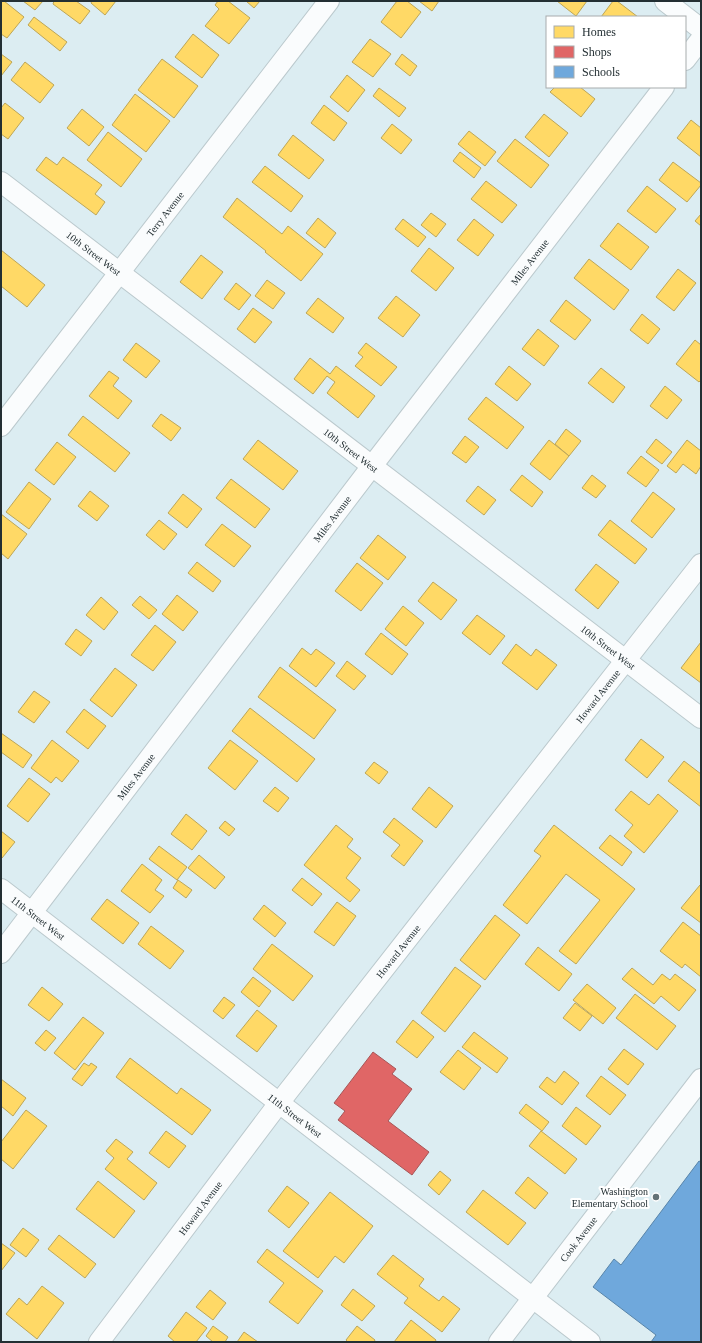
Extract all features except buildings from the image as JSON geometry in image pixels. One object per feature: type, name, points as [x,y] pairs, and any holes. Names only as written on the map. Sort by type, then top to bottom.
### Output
[{"type":"street","name":"Terry Avenue","points":[[1,426],[329,1]]},
{"type":"street","points":[[665,1],[684,16]]},
{"type":"street","points":[[686,17],[701,29]]},
{"type":"street","points":[[686,59],[701,39]]},
{"type":"street","name":"Miles Avenue","points":[[1,953],[372,466],[663,88]]},
{"type":"street","name":"10th Street West","points":[[1,182],[701,718]]},
{"type":"street","name":"Howard Avenue","points":[[99,1342],[279,1103],[701,564]]},
{"type":"street","name":"11th Street West","points":[[1,889],[590,1342]]},
{"type":"street","name":"Cook Avenue","points":[[499,1342],[701,1079]]},
{"type":"place","name":"Washington Elementary School","points":[[656,1197]]}]
